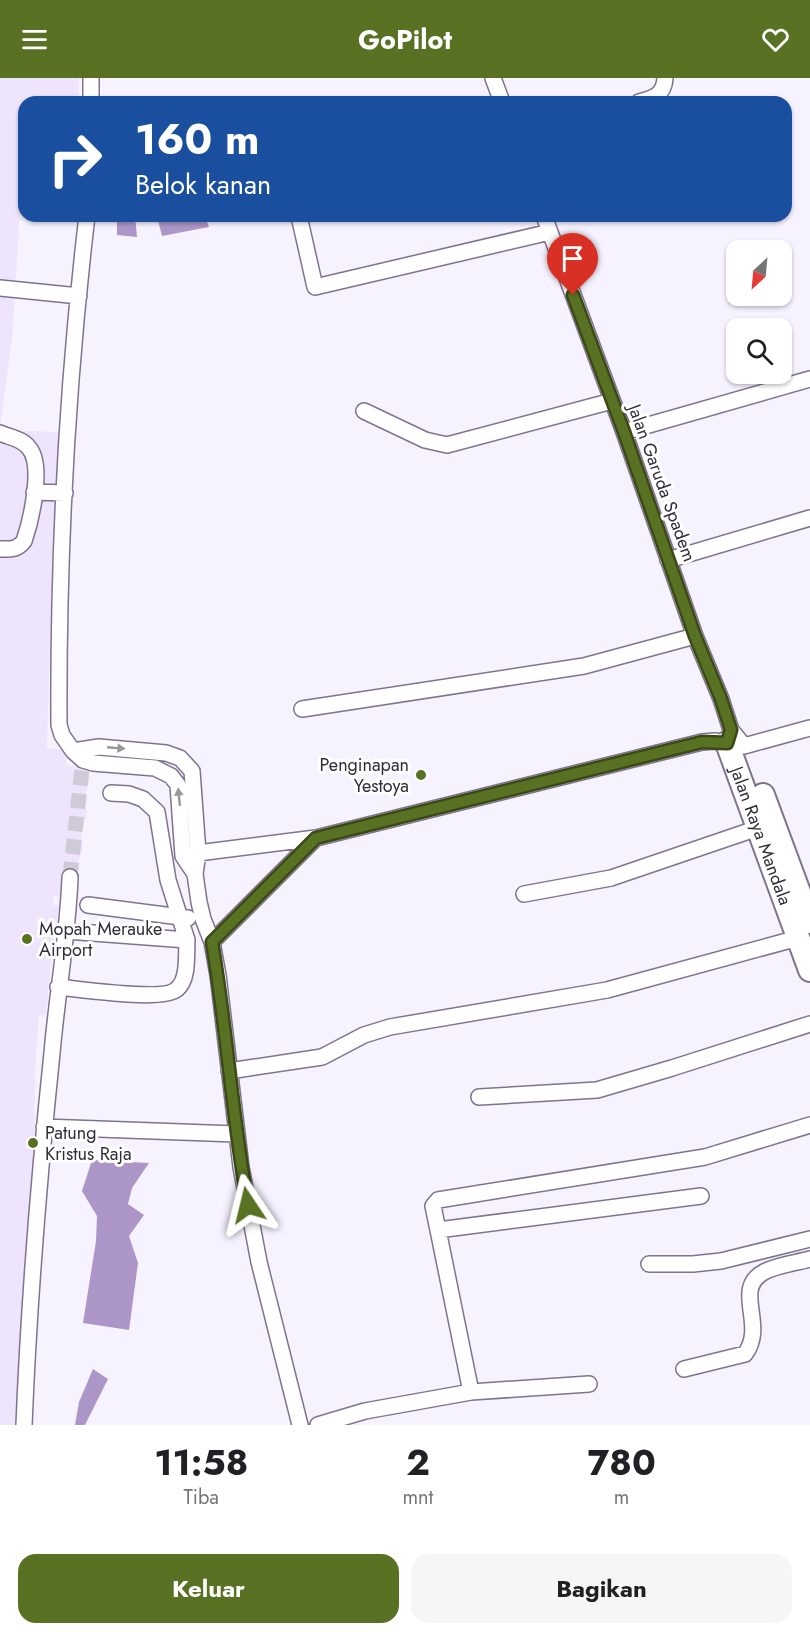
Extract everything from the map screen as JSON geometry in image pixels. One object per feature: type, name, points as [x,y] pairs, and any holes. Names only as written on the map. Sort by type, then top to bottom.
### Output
[{"type":"highway","name":"Jalan Raya Mandala","points":[[734,740],[758,828],[805,917]]},
{"type":"highway","name":"Jalan Raya Mandala","points":[[734,740],[805,917],[810,970]]},
{"type":"street","points":[[91,78],[91,96]]},
{"type":"street","points":[[493,78],[500,96]]},
{"type":"street","points":[[658,96],[664,87],[665,78]]},
{"type":"street","points":[[86,222],[70,400],[58,617],[59,725],[62,735],[81,757],[155,768],[171,776],[178,785],[203,919],[212,942],[236,1134],[259,1262],[300,1425]]},
{"type":"street","points":[[300,222],[315,287],[550,232]]},
{"type":"street","name":"Jalan Garuda Spadem","points":[[546,222],[734,740]]},
{"type":"street","points":[[0,288],[79,296]]},
{"type":"street","points":[[624,432],[810,379]]},
{"type":"street","points":[[363,411],[425,440],[447,445],[612,401]]},
{"type":"street","points":[[0,433],[21,441],[34,457],[34,492],[24,541],[14,550],[0,549]]},
{"type":"street","points":[[34,492],[65,493]]},
{"type":"street","points":[[668,560],[810,518]]},
{"type":"street","points":[[302,709],[584,666],[695,636]]},
{"type":"street","points":[[190,854],[316,838],[702,742],[734,740],[810,728]]},
{"type":"street","points":[[58,987],[150,995],[167,994],[177,989],[183,978],[187,940],[168,880],[157,812],[143,799],[129,794],[111,792]]},
{"type":"street","points":[[524,894],[611,878],[758,828]]},
{"type":"street","points":[[212,942],[316,838]]},
{"type":"street","points":[[24,1425],[44,1127],[70,877]]},
{"type":"street","points":[[88,905],[203,919]]},
{"type":"street","points":[[124,936],[128,910]]},
{"type":"street","points":[[229,1071],[322,1057],[364,1035],[390,1027],[607,990],[805,917]]},
{"type":"street","points":[[66,931],[187,940]]},
{"type":"street","points":[[479,1097],[597,1090],[810,1023]]},
{"type":"street","points":[[471,1392],[433,1206],[438,1200],[705,1157],[810,1125]]},
{"type":"street","points":[[44,1127],[236,1134]]},
{"type":"street","points":[[438,1230],[701,1196]]},
{"type":"street","points":[[649,1264],[693,1264],[720,1261],[810,1239]]},
{"type":"street","points":[[684,1369],[745,1354],[750,1347],[753,1335],[749,1296],[753,1282],[765,1271],[810,1259]]},
{"type":"street","points":[[318,1425],[365,1411],[471,1392],[589,1384]]},
{"type":"shaded area","points":[[0,78],[79,78],[78,96],[18,96],[19,222],[12,339],[0,428]]},
{"type":"shaded area","points":[[117,222],[136,222],[137,237],[117,235]]},
{"type":"shaded area","points":[[158,222],[207,222],[209,227],[162,236]]},
{"type":"shaded area","points":[[0,430],[60,432],[52,562],[47,748],[66,750],[66,765],[83,767],[90,780],[84,798],[87,814],[81,832],[83,847],[76,868],[78,878],[63,898],[54,896],[53,905],[59,906],[57,921],[55,921],[46,1015],[39,1015],[35,1071],[34,1164],[15,1425],[0,1425]]},
{"type":"shaded area","points":[[92,1160],[149,1163],[132,1188],[128,1204],[144,1215],[129,1236],[138,1263],[129,1330],[83,1323],[96,1241],[97,1216],[82,1191]]},
{"type":"shaded area","points":[[93,1369],[108,1379],[85,1425],[75,1425],[79,1402]]},
{"type":"tunnel","points":[[70,877],[82,768]]},
{"type":"place","name":"Penginapan Yestoya","points":[[421,775]]},
{"type":"place","name":"Mopah Merauke Airport","points":[[27,939]]},
{"type":"place","name":"Patung Kristus Raja","points":[[33,1143]]},
{"type":"route","points":[[248,1205],[236,1134],[218,975],[212,942],[316,838],[702,742],[727,743],[731,730],[721,699],[695,636],[624,432],[573,295]]}]
